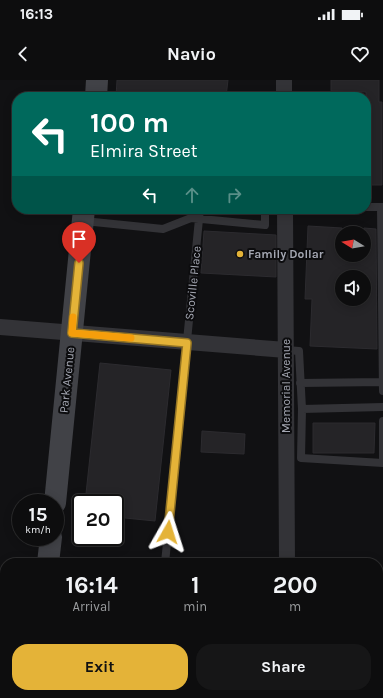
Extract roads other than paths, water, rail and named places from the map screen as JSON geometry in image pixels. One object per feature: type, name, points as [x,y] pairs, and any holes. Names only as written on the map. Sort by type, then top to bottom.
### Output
[{"type":"street","points":[[96,92],[97,80]]},
{"type":"street","points":[[284,80],[284,92]]},
{"type":"street","name":"Memorial Avenue","points":[[285,214],[287,558]]},
{"type":"street","name":"Park Avenue","points":[[55,494],[84,215]]},
{"type":"street","points":[[0,327],[286,350]]},
{"type":"street","points":[[49,558],[50,546]]},
{"type":"lane","points":[[371,207],[382,207],[383,391]]},
{"type":"lane","name":"Scoville Place","points":[[166,558],[199,214]]},
{"type":"lane","points":[[84,215],[163,229],[191,218],[265,225],[265,214]]},
{"type":"lane","points":[[286,350],[299,351],[302,408],[301,458],[383,463],[383,421]]},
{"type":"lane","points":[[300,383],[383,382]]},
{"type":"lane","points":[[302,408],[383,407]]},
{"type":"place","name":"Family Dollar","points":[[240,254]]}]
